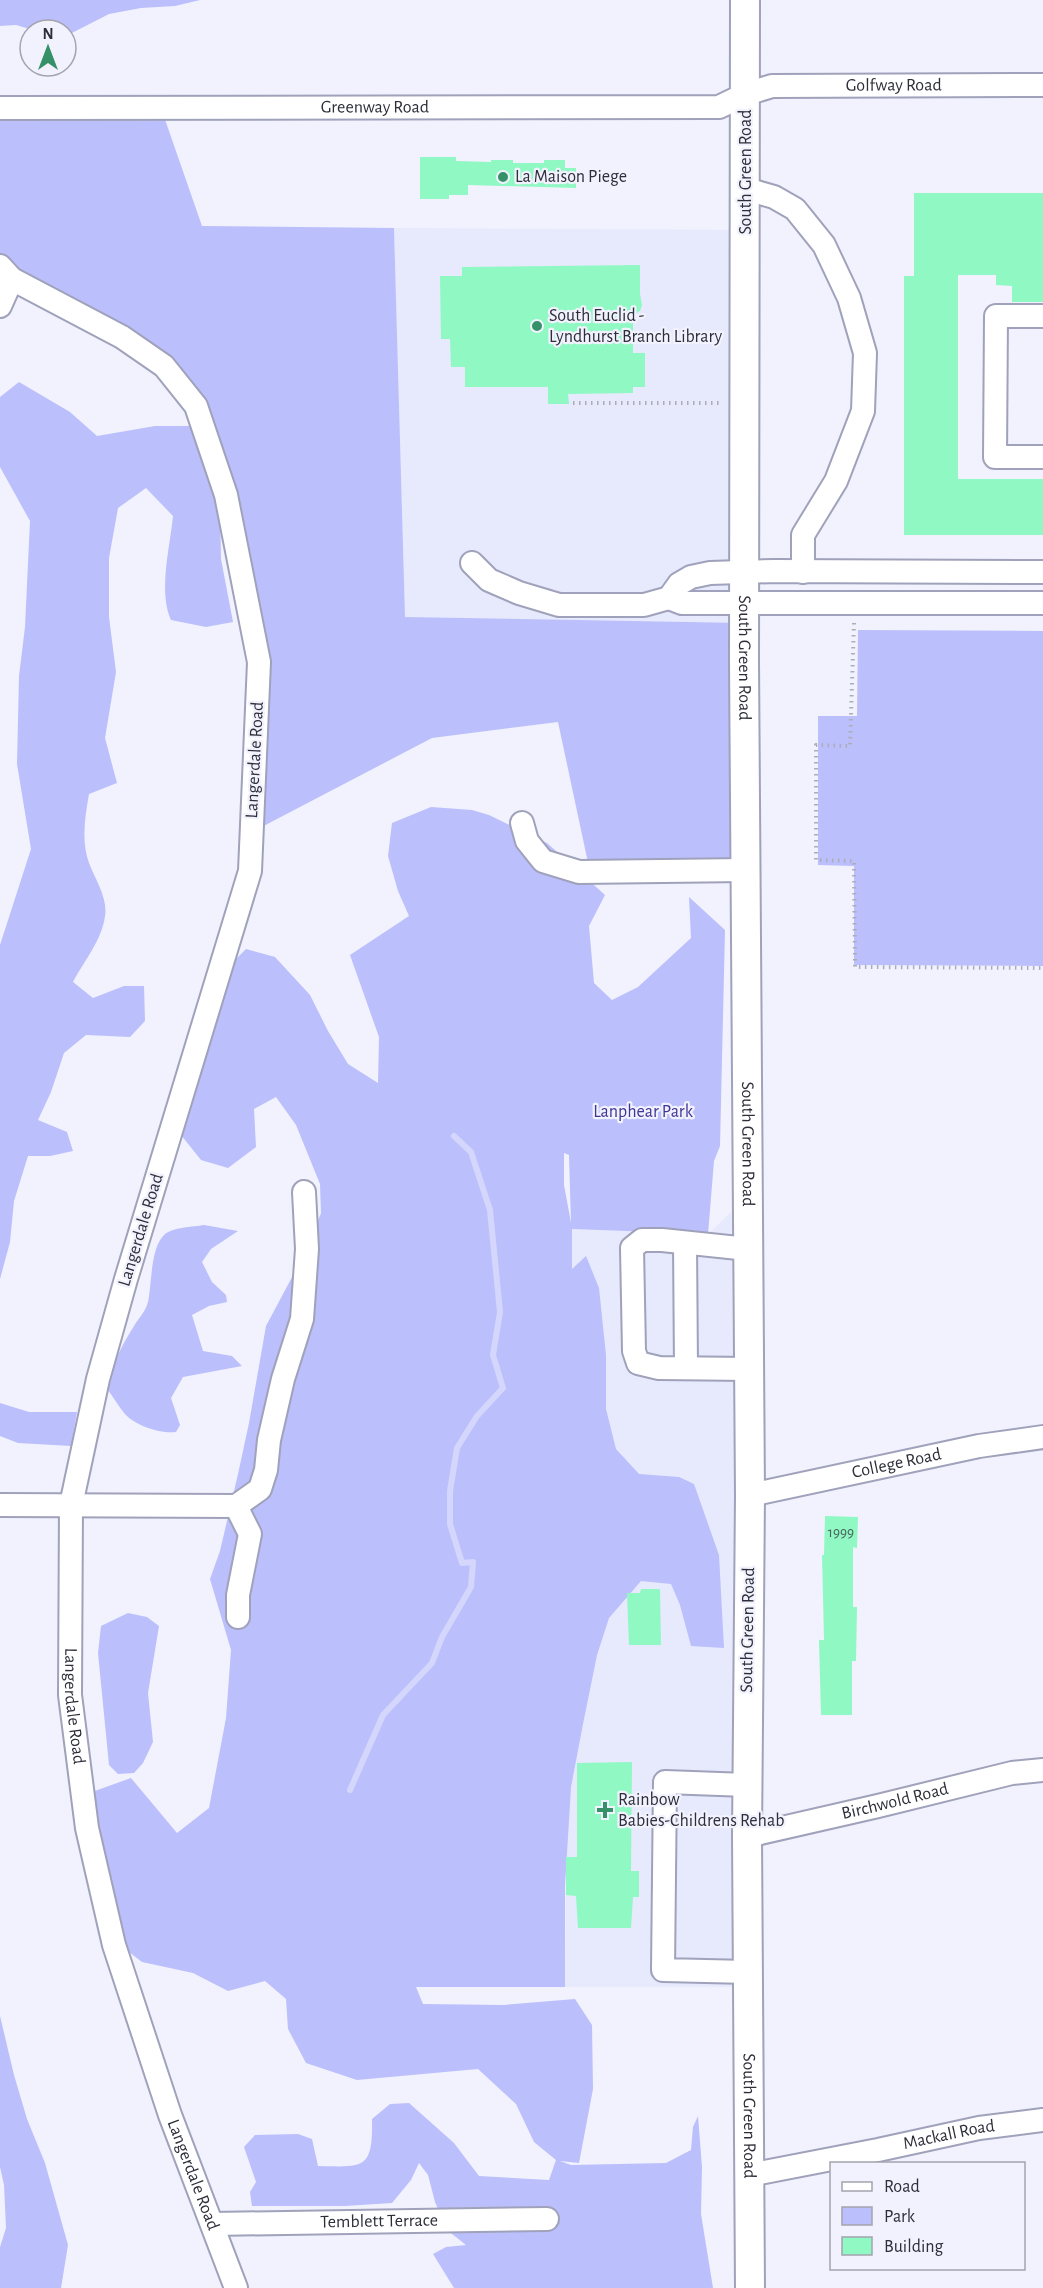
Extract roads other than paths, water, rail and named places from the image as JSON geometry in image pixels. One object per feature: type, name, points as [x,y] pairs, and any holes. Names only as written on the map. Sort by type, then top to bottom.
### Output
[{"type":"main road","name":"South Green Road","points":[[746,0],[744,572],[750,1495],[747,1785],[750,2288]]},
{"type":"street","name":"Golfway Road","points":[[746,94],[772,86],[1043,85]]},
{"type":"street","name":"Greenway Road","points":[[0,108],[719,107],[746,94]]},
{"type":"street","points":[[746,189],[774,197],[795,209],[824,245],[849,298],[865,353],[863,411],[836,481],[803,535],[803,572]]},
{"type":"street","points":[[0,306],[6,273]]},
{"type":"street","name":"Langerdale Road","points":[[6,273],[122,337],[164,366],[196,406],[226,495],[259,662],[250,871],[119,1301],[98,1378],[71,1505],[70,1695],[87,1828],[114,1945],[170,2115],[236,2288]]},
{"type":"street","points":[[1043,316],[996,316],[995,457],[1043,457]]},
{"type":"street","points":[[472,563],[489,580],[519,593],[560,605],[644,605],[669,597],[679,584],[691,577],[710,573],[1043,572]]},
{"type":"street","points":[[669,597],[682,603],[1043,603]]},
{"type":"street","points":[[522,823],[527,841],[543,861],[579,872],[746,870]]},
{"type":"street","points":[[0,1505],[236,1506],[260,1489],[266,1470],[269,1440],[283,1379],[302,1319],[307,1249],[304,1192]]},
{"type":"street","points":[[748,1250],[642,1240],[632,1248],[631,1266],[634,1351],[638,1363],[659,1368],[749,1369]]},
{"type":"street","points":[[685,1244],[686,1368]]},
{"type":"street","name":"College Road","points":[[750,1495],[979,1446],[1043,1437]]},
{"type":"street","points":[[236,1506],[250,1534],[238,1595],[238,1617]]},
{"type":"street","name":"Birchwold Road","points":[[747,1836],[1012,1773],[1043,1770]]},
{"type":"street","points":[[747,1785],[665,1782],[663,1970],[748,1972]]},
{"type":"street","name":"Mackall Road","points":[[749,2175],[979,2128],[1043,2120]]},
{"type":"street","name":"Temblett Terrace","points":[[213,2224],[547,2219]]},
{"type":"waterway","points":[[350,1790],[383,1715],[432,1663],[442,1637],[471,1587],[473,1562],[462,1563],[450,1524],[450,1491],[457,1448],[477,1416],[503,1388],[493,1355],[500,1312],[490,1210],[471,1152],[454,1136]]},
{"type":"place","name":"La Maison Piege","points":[[503,177]]},
{"type":"place","name":"South Euclid - Lyndhurst Branch Library","points":[[537,326]]},
{"type":"place","name":"Rainbow Babies-Childrens Rehab","points":[[605,1810]]},
{"type":"park label","name":"Lanphear Park","points":[[643,1112]]}]
